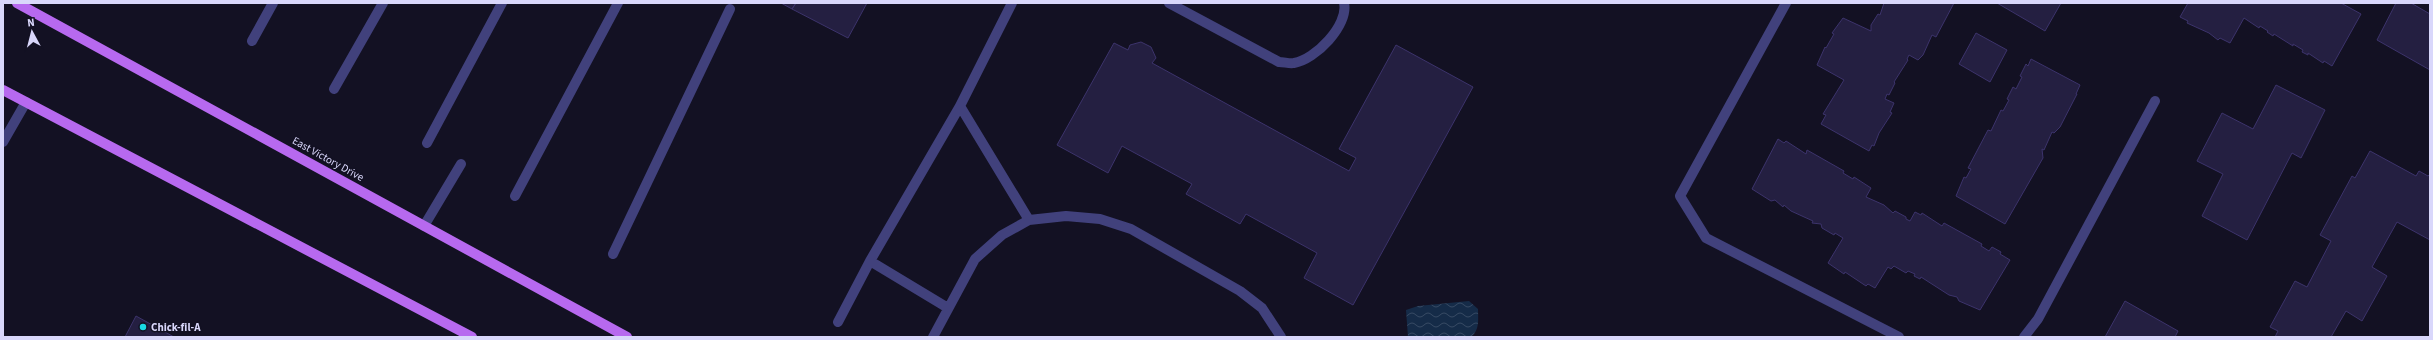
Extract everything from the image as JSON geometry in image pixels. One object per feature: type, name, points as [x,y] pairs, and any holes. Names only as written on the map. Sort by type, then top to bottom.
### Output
[{"type":"main road","name":"East Victory Drive","points":[[17,3],[627,337]]},
{"type":"main road","points":[[3,90],[472,337]]},
{"type":"lane","points":[[252,41],[273,3]]},
{"type":"lane","points":[[334,89],[383,3]]},
{"type":"lane","points":[[427,144],[502,3]]},
{"type":"lane","points":[[515,196],[618,3]]},
{"type":"lane","points":[[838,322],[870,261],[960,106],[1012,3]]},
{"type":"lane","points":[[1169,3],[1279,62],[1294,63],[1304,60],[1333,37],[1342,22],[1344,3]]},
{"type":"lane","points":[[1786,3],[1680,196],[1706,238],[1899,337]]},
{"type":"lane","points":[[613,254],[730,9]]},
{"type":"lane","points":[[2024,337],[2038,319],[2155,101]]},
{"type":"lane","points":[[3,142],[26,102]]},
{"type":"lane","points":[[960,106],[1029,220]]},
{"type":"lane","points":[[424,226],[461,164]]},
{"type":"lane","points":[[933,337],[975,259],[1002,235],[1029,220],[1066,216],[1100,219],[1131,229],[1240,291],[1262,308],[1281,337]]},
{"type":"lane","points":[[870,261],[948,308]]},
{"type":"water","points":[[1469,301],[1478,309],[1477,328],[1471,337],[1408,337],[1406,310],[1418,306]]},
{"type":"building","points":[[781,3],[796,3],[792,9]]},
{"type":"building","points":[[796,3],[867,3],[848,38],[792,9]]},
{"type":"building","points":[[1884,3],[1954,3],[1936,37],[1932,35],[1923,55],[1918,60],[1909,55],[1908,60],[1894,82],[1895,83],[1889,95],[1887,94],[1885,99],[1894,103],[1890,112],[1892,113],[1879,133],[1874,146],[1872,145],[1869,151],[1821,124],[1826,115],[1823,114],[1844,80],[1817,65],[1825,47],[1826,48],[1834,34],[1832,33],[1843,18],[1871,31],[1871,25],[1878,14],[1880,15]]},
{"type":"building","points":[[1997,3],[2061,3],[2045,31]]},
{"type":"building","points":[[2188,3],[2341,3],[2361,14],[2332,66],[2324,61],[2323,63],[2308,53],[2308,55],[2302,52],[2303,50],[2293,44],[2293,46],[2274,34],[2273,36],[2260,26],[2259,28],[2244,18],[2230,43],[2220,38],[2218,40],[2209,33],[2187,23],[2188,21],[2180,17]]},
{"type":"building","points":[[2396,3],[2411,3],[2430,14],[2430,70],[2377,40]]},
{"type":"building","points":[[1976,33],[2007,50],[1990,82],[1959,64]]},
{"type":"building","points":[[1141,42],[1151,47],[1156,58],[1152,63],[1349,171],[1356,158],[1339,149],[1396,45],[1473,87],[1353,305],[1304,278],[1317,253],[1246,214],[1240,224],[1186,194],[1192,184],[1122,146],[1108,173],[1057,145],[1114,43],[1128,50],[1130,45]]},
{"type":"building","points":[[2031,59],[2080,85],[2060,127],[2054,133],[2052,132],[2044,150],[2042,149],[2043,158],[2005,224],[1956,196],[1964,177],[1966,178],[1971,169],[1968,168],[1988,130],[1991,131],[2001,110],[2003,111],[2009,100],[2007,99],[2013,87],[2016,89],[2026,64],[2028,66]]},
{"type":"building","points":[[2276,85],[2325,110],[2301,158],[2292,153],[2247,240],[2202,216],[2223,174],[2197,161],[2222,113],[2253,129]]},
{"type":"building","points":[[1778,139],[1784,143],[1786,141],[1806,154],[1807,150],[1844,171],[1843,173],[1853,179],[1854,177],[1871,188],[1866,197],[1884,205],[1893,213],[1895,211],[1910,221],[1915,212],[1921,215],[1922,213],[1942,226],[1944,223],[1982,244],[1981,246],[1989,251],[1992,247],[2001,252],[2000,254],[2010,260],[1980,310],[1959,301],[1957,297],[1949,295],[1921,277],[1920,279],[1914,276],[1915,274],[1908,271],[1906,273],[1894,266],[1891,269],[1888,267],[1875,288],[1868,284],[1866,286],[1828,263],[1843,238],[1822,228],[1821,224],[1812,223],[1813,221],[1791,211],[1784,205],[1783,207],[1775,200],[1771,201],[1752,189]]},
{"type":"building","points":[[2370,151],[2416,176],[2419,171],[2428,176],[2430,174],[2430,240],[2397,222],[2372,267],[2387,276],[2362,321],[2346,311],[2331,337],[2275,337],[2278,331],[2270,327],[2295,281],[2307,287],[2331,241],[2320,235],[2352,176],[2355,178]]},
{"type":"building","points":[[2125,301],[2178,331],[2175,337],[2105,337]]},
{"type":"building","name":"Chick-fil-A","points":[[136,316],[174,337],[125,337]]},
{"type":"place","name":"Chick-fil-A","points":[[143,327]]}]
